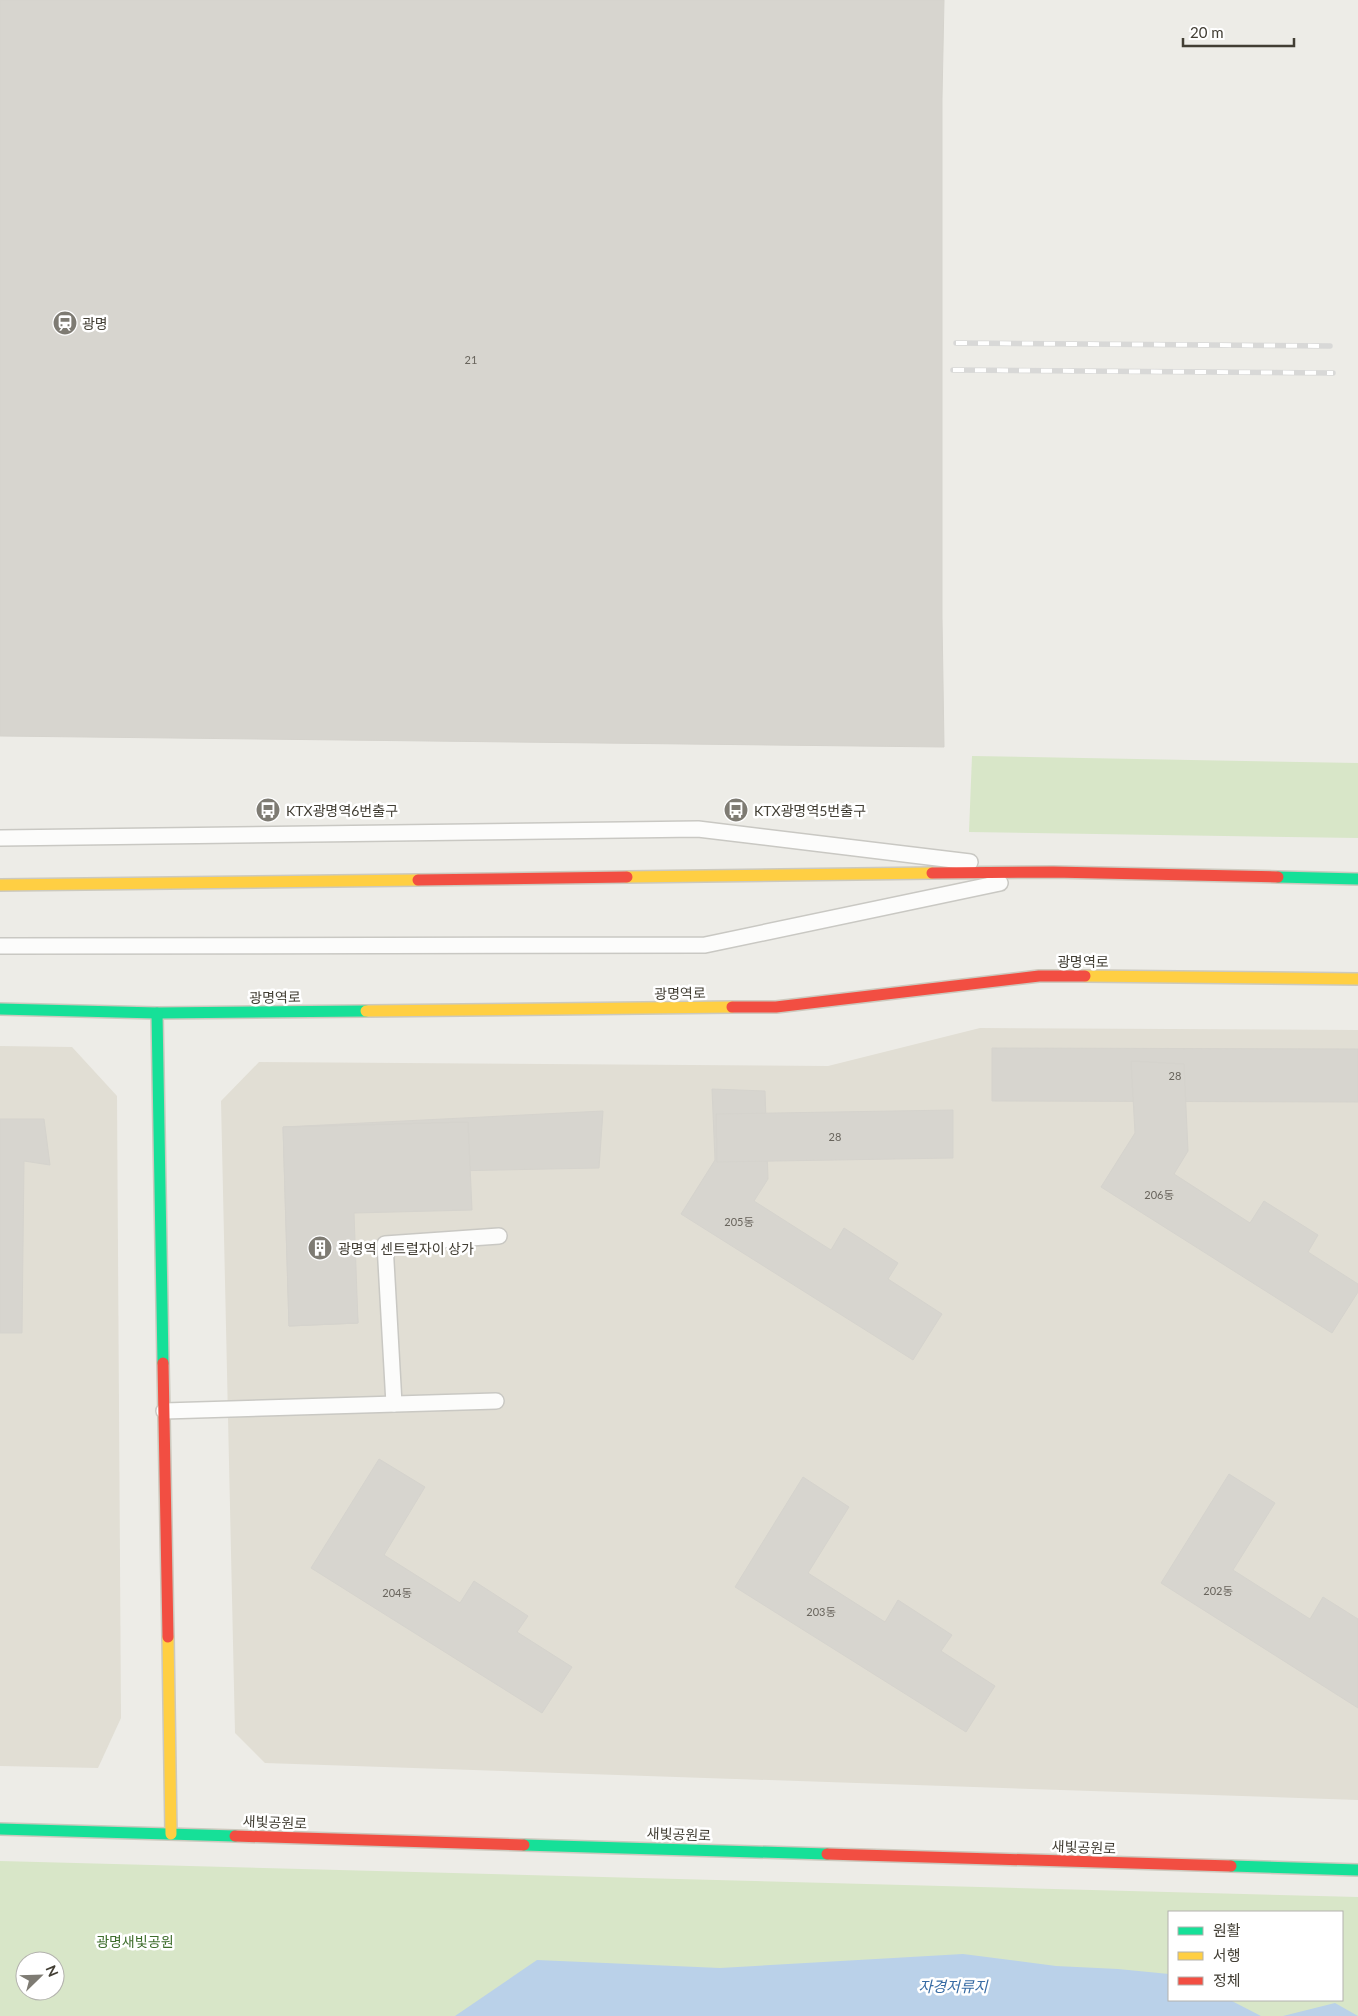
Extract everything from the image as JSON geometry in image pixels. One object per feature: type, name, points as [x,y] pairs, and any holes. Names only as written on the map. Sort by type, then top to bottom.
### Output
[{"type":"street","points":[[0,885],[1053,872],[1358,879]]},
{"type":"street","name":"광명역로","points":[[0,1009],[157,1013],[776,1007],[1040,976],[1358,978]]},
{"type":"street","points":[[157,1013],[171,1834]]},
{"type":"street","name":"새빛공원로","points":[[0,1829],[1358,1870]]},
{"type":"lane","points":[[0,838],[698,829],[1053,872]]},
{"type":"lane","points":[[0,946],[705,944],[1053,872]]},
{"type":"lane","points":[[394,1404],[385,1244],[499,1236]]},
{"type":"lane","points":[[164,1411],[496,1401]]},
{"type":"shaded area","points":[[980,1028],[1358,1030],[1358,1800],[265,1763],[235,1733],[221,1101],[259,1062],[828,1066]]},
{"type":"shaded area","points":[[0,1046],[72,1047],[117,1096],[121,1718],[98,1768],[0,1766]]},
{"type":"green space","points":[[972,756],[1358,763],[1358,838],[969,832]]},
{"type":"green space","name":"광명새빛공원","points":[[0,1861],[1358,1897],[1358,2016],[0,2016]]},
{"type":"water","name":"자경저류지","points":[[963,1954],[1056,1966],[1168,1974],[1168,2001],[1232,2001],[1261,2016],[455,2016],[537,1960],[720,1968]]},
{"type":"water","points":[[1335,2003],[1358,2016],[1283,2016]]},
{"type":"building","points":[[0,0],[944,0],[942,98],[942,619],[944,747],[0,736]]},
{"type":"building","points":[[992,1048],[1358,1049],[1358,1102],[992,1101]]},
{"type":"building","points":[[1131,1061],[1184,1064],[1188,1151],[1174,1174],[1250,1223],[1264,1201],[1318,1235],[1308,1252],[1358,1284],[1358,1292],[1332,1333],[1101,1187],[1135,1133]]},
{"type":"building","points":[[712,1089],[765,1091],[768,1179],[754,1201],[831,1250],[844,1228],[898,1263],[888,1279],[942,1314],[913,1360],[681,1214],[715,1160]]},
{"type":"building","points":[[953,1110],[953,1158],[717,1162],[716,1114]]},
{"type":"building","name":"광명역 센트럴자이 상가","points":[[603,1111],[599,1168],[349,1173],[358,1323],[289,1326],[283,1127]]},
{"type":"building","points":[[0,1119],[44,1119],[50,1165],[24,1161],[22,1333],[0,1333]]},
{"type":"building","name":"광명역 센트럴자이 상가","points":[[468,1122],[472,1210],[354,1213],[358,1323],[289,1326],[283,1127]]},
{"type":"building","points":[[379,1459],[425,1487],[384,1555],[460,1603],[474,1581],[528,1616],[517,1632],[572,1667],[542,1713],[311,1568]]},
{"type":"building","points":[[1229,1474],[1275,1503],[1233,1570],[1310,1619],[1323,1597],[1358,1619],[1358,1708],[1161,1583]]},
{"type":"building","points":[[803,1477],[849,1507],[808,1573],[885,1622],[898,1600],[952,1635],[941,1651],[995,1686],[966,1732],[735,1587]]},
{"type":"railway","points":[[956,343],[1330,346]]},
{"type":"railway","points":[[953,370],[1333,373]]},
{"type":"traffic: fast","points":[[1278,877],[1358,879]]},
{"type":"traffic: fast","points":[[0,1009],[157,1013],[366,1011]]},
{"type":"traffic: fast","points":[[157,1013],[163,1363]]},
{"type":"traffic: fast","points":[[0,1829],[235,1836]]},
{"type":"traffic: fast","points":[[524,1845],[827,1854]]},
{"type":"traffic: fast","points":[[1231,1866],[1358,1870]]},
{"type":"traffic: slow","points":[[627,877],[932,873]]},
{"type":"traffic: slow","points":[[0,885],[418,880]]},
{"type":"traffic: slow","points":[[1085,976],[1358,979]]},
{"type":"traffic: slow","points":[[366,1011],[732,1007]]},
{"type":"traffic: slow","points":[[168,1637],[171,1834]]},
{"type":"traffic: jam","points":[[932,873],[1053,872],[1278,877]]},
{"type":"traffic: jam","points":[[418,880],[627,877]]},
{"type":"traffic: jam","points":[[732,1007],[776,1007],[1039,976],[1085,976]]},
{"type":"traffic: jam","points":[[163,1363],[168,1637]]},
{"type":"traffic: jam","points":[[235,1836],[524,1845]]},
{"type":"traffic: jam","points":[[827,1854],[1231,1866]]},
{"type":"place","name":"광명","points":[[65,323]]},
{"type":"place","name":"KTX광명역6번출구","points":[[268,810]]},
{"type":"place","name":"KTX광명역5번출구","points":[[736,810]]},
{"type":"place","name":"광명역 센트럴자이 상가","points":[[320,1248]]}]
